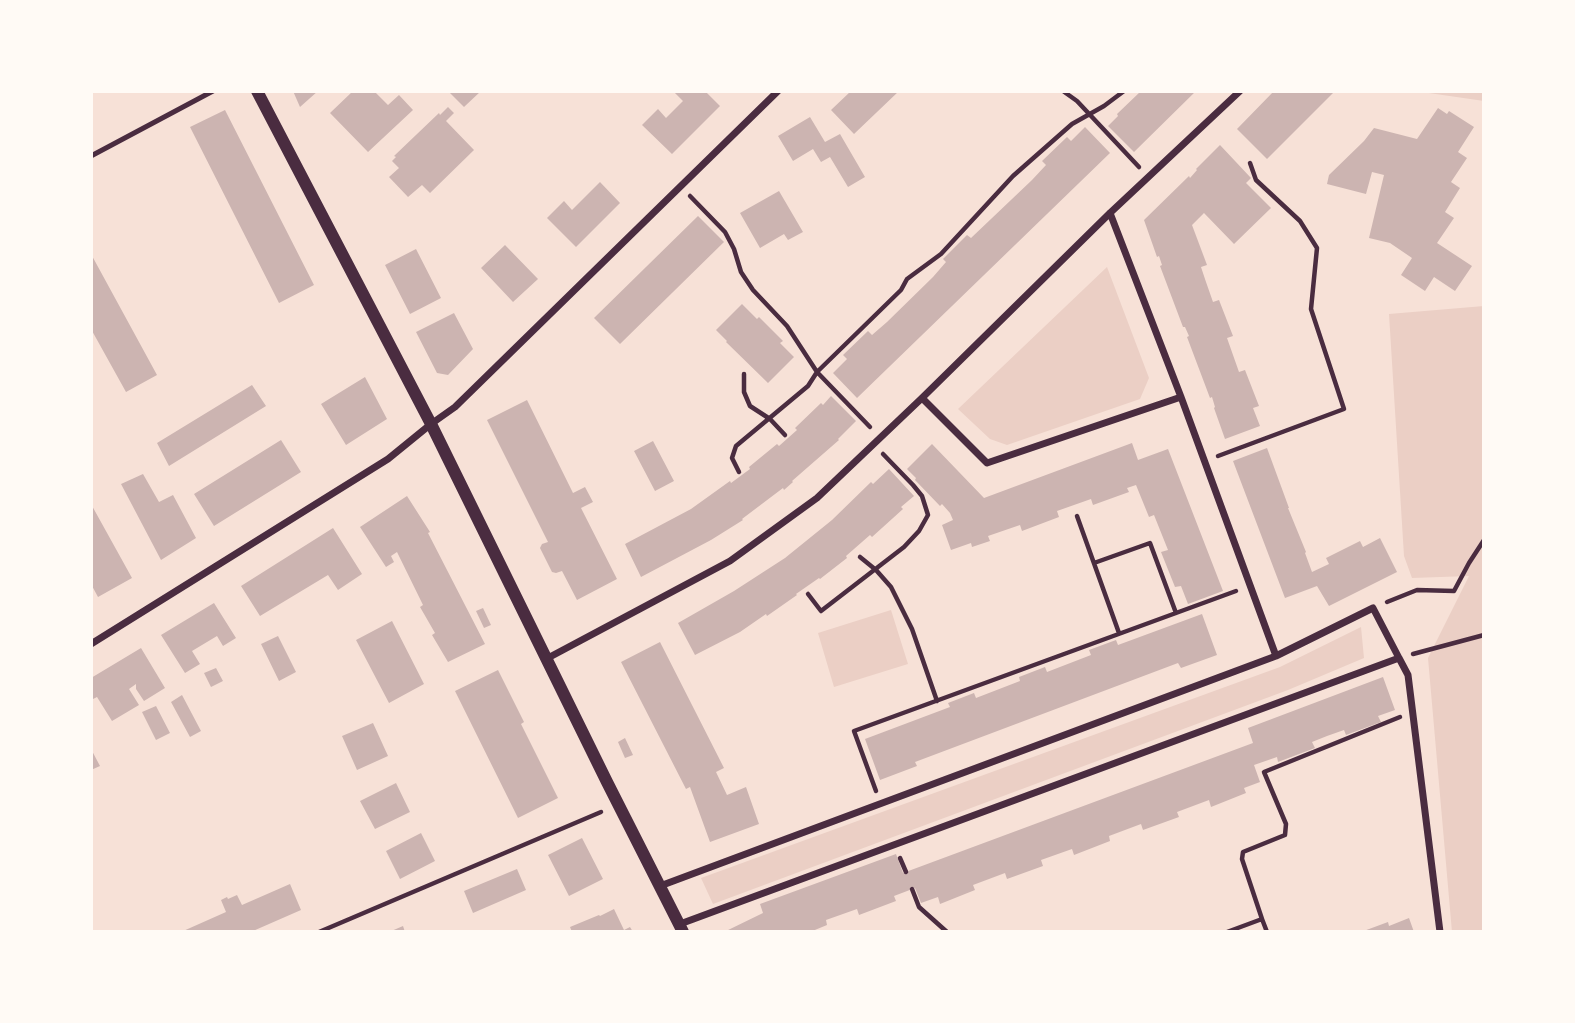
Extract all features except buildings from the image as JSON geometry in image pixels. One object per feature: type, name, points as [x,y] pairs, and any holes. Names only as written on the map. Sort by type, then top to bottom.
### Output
[{"type":"street","points":[[257,91],[431,424],[681,928],[1399,658]]},
{"type":"street","points":[[91,644],[388,459],[455,407],[778,91]]},
{"type":"street","points":[[546,659],[730,561],[817,498],[1110,213],[1240,91]]},
{"type":"street","points":[[1110,213],[1276,656]]},
{"type":"street","points":[[922,398],[987,463],[1181,397]]},
{"type":"street","points":[[660,886],[1276,656],[1373,608],[1408,676],[1440,932]]},
{"type":"lane","points":[[91,156],[213,91]]},
{"type":"path","points":[[1063,91],[1089,114],[1148,177]]},
{"type":"path","points":[[739,472],[732,458],[736,446],[808,386],[817,372],[901,290],[907,279],[941,254],[1013,176],[1072,124],[1124,91]]},
{"type":"path","points":[[1204,461],[1344,409],[1311,309],[1317,248],[1300,221],[1256,180],[1250,163]]},
{"type":"path","points":[[680,187],[725,232],[741,272],[753,290],[787,326],[817,372],[881,438]]},
{"type":"path","points":[[744,374],[744,392],[750,406],[770,419],[785,435]]},
{"type":"path","points":[[808,594],[821,611],[905,547],[928,516],[922,496],[874,444]]},
{"type":"path","points":[[1077,516],[1119,633]]},
{"type":"path","points":[[1373,608],[1417,590],[1454,591],[1484,540]]},
{"type":"path","points":[[1094,564],[1150,543],[1176,613]]},
{"type":"path","points":[[860,557],[891,587],[912,629],[937,701]]},
{"type":"path","points":[[881,804],[854,732],[1250,586]]},
{"type":"path","points":[[1399,658],[1484,635]]},
{"type":"path","points":[[1267,932],[1242,859],[1243,852],[1285,835],[1286,824],[1264,772],[1413,711]]},
{"type":"path","points":[[319,932],[618,804]]},
{"type":"path","points":[[912,889],[919,907],[947,932]]},
{"type":"path","points":[[1227,932],[1262,919]]},
{"type":"shaded area","points":[[1484,91],[1484,101],[1422,92]]},
{"type":"shaded area","points":[[1107,267],[1149,378],[1140,399],[1007,445],[990,439],[958,409]]},
{"type":"shaded area","points":[[1484,306],[1484,932],[1452,932],[1428,658],[1469,576],[1412,578],[1404,556],[1389,314]]},
{"type":"shaded area","points":[[891,610],[908,664],[834,687],[818,633]]},
{"type":"shaded area","points":[[1361,627],[1364,658],[1288,690],[713,904],[701,878],[1280,667]]}]
